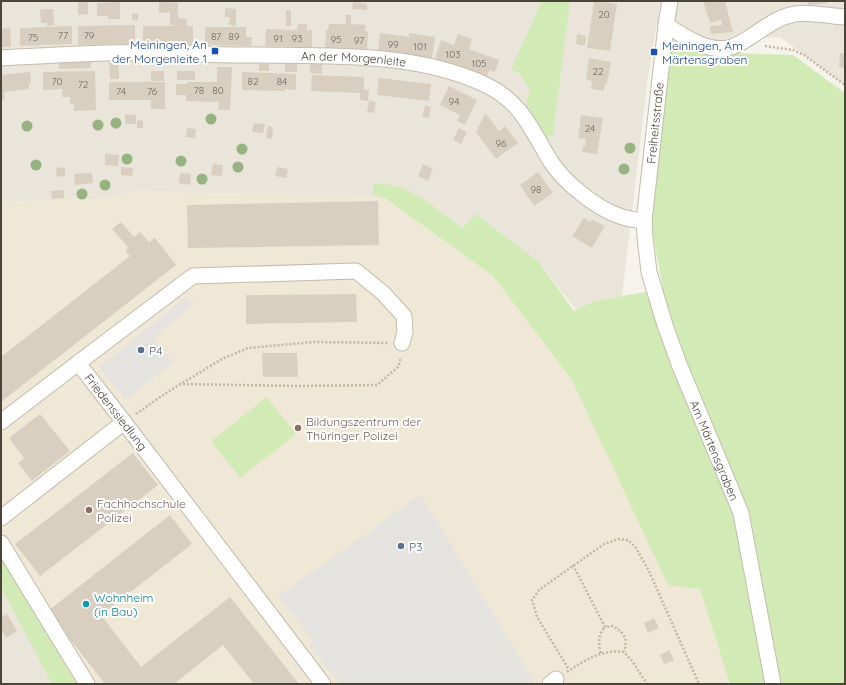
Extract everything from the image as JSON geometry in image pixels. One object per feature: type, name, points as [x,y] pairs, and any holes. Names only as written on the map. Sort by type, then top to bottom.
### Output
[{"type":"street","name":"Freiheitsstraße","points":[[644,221],[670,1]]},
{"type":"street","points":[[666,25],[692,40],[708,47],[728,48],[741,43],[772,23],[786,16],[803,12],[845,17]]},
{"type":"street","name":"An der Morgenleite","points":[[1,58],[108,53],[351,57],[417,64],[456,73],[488,86],[503,95],[513,104],[523,114],[553,164],[581,193],[604,209],[616,215],[627,219],[644,221]]},
{"type":"street","name":"Am Märtensgraben","points":[[644,221],[650,272],[665,325],[679,364],[741,513],[774,684]]},
{"type":"street","name":"Friedenssiedlung","points":[[324,684],[78,363],[194,276],[356,271],[383,293],[404,316],[405,332],[402,343]]},
{"type":"street","points":[[1,422],[78,363]]},
{"type":"street","points":[[1,518],[124,422]]},
{"type":"street","points":[[1,543],[87,684]]},
{"type":"path","points":[[741,43],[775,46],[793,50],[804,55],[845,85]]},
{"type":"path","points":[[124,422],[179,384],[222,359],[248,348],[314,342],[402,343],[402,356],[398,367],[377,385],[299,386],[179,384]]},
{"type":"path","points":[[569,670],[537,617],[532,600],[539,590],[604,544],[618,539],[628,540],[636,548],[648,569],[699,684]]},
{"type":"path","points":[[573,565],[605,627]]},
{"type":"path","points":[[601,653],[599,638],[601,632],[605,627],[613,626],[622,631],[625,637],[626,643],[624,652]]},
{"type":"path","points":[[553,682],[590,657],[601,653],[615,651],[624,652],[632,661],[647,684]]},
{"type":"shaded area","points":[[1,1],[845,1],[845,85],[780,37],[715,41],[657,22],[648,77],[622,296],[594,301],[576,310],[538,261],[476,214],[462,228],[432,205],[373,184],[373,195],[189,193],[136,190],[123,195],[97,199],[1,202]]},
{"type":"shaded area","name":"Bildungszentrum der Thüringer Polizei","points":[[136,190],[189,193],[373,195],[385,199],[493,276],[572,380],[617,475],[700,589],[730,684],[77,684],[1,557],[1,202],[97,199],[123,195]]},
{"type":"shaded area","name":"P4","points":[[187,296],[194,304],[153,338],[173,362],[126,400],[99,367]]},
{"type":"shaded area","name":"P3","points":[[421,495],[535,683],[534,684],[340,684],[309,646],[314,642],[278,596]]},
{"type":"shaded area","points":[[1,587],[14,610],[52,684],[1,684]]},
{"type":"green space","points":[[542,1],[570,1],[553,135],[546,138],[526,104],[530,90],[520,74],[511,69]]},
{"type":"green space","points":[[676,39],[706,52],[793,55],[845,93],[845,684],[730,684],[700,589],[668,585],[572,380],[493,276],[386,199],[373,195],[373,184],[385,184],[402,188],[429,203],[462,228],[476,214],[538,261],[574,311],[594,301],[663,289],[651,225],[668,46]]},
{"type":"green space","points":[[267,397],[296,434],[240,478],[211,441]]},
{"type":"green space","points":[[1,557],[77,684],[52,684],[1,587]]},
{"type":"building","points":[[78,1],[88,1],[88,14],[78,15]]},
{"type":"building","points":[[159,1],[178,3],[178,18],[187,19],[187,26],[193,26],[193,45],[143,44],[143,26],[178,26],[170,25],[170,12],[159,13]]},
{"type":"building","points":[[594,1],[617,4],[610,51],[587,48]]},
{"type":"building","points":[[703,1],[725,1],[733,32],[711,34],[710,26],[722,25],[721,20],[710,23]]},
{"type":"building","points":[[808,1],[828,1],[828,3],[808,5]]},
{"type":"building","points":[[120,2],[120,19],[108,19],[108,16],[97,16],[97,3]]},
{"type":"building","points":[[353,2],[367,4],[367,10],[352,9]]},
{"type":"building","points":[[225,8],[236,9],[236,26],[229,25],[230,17],[225,17]]},
{"type":"building","points":[[53,9],[54,25],[47,26],[47,23],[41,23],[40,10]]},
{"type":"building","points":[[286,10],[291,10],[291,26],[286,26]]},
{"type":"building","points":[[132,13],[138,14],[138,21],[132,20]]},
{"type":"building","points":[[346,15],[351,15],[351,24],[366,25],[365,31],[368,32],[367,49],[325,48],[326,30],[328,30],[329,24],[346,24]]},
{"type":"building","points":[[298,24],[307,24],[307,30],[312,30],[312,47],[265,46],[266,29],[297,30]]},
{"type":"building","points":[[135,25],[135,44],[78,45],[78,26]]},
{"type":"building","points":[[72,26],[72,44],[20,46],[20,28]]},
{"type":"building","points":[[205,27],[246,27],[246,37],[252,37],[251,46],[205,45]]},
{"type":"building","points":[[10,28],[11,47],[1,47],[1,29]]},
{"type":"building","points":[[380,33],[409,37],[409,33],[435,37],[432,58],[378,51]]},
{"type":"building","points":[[458,34],[472,39],[469,49],[499,60],[495,72],[490,70],[487,76],[435,59],[441,40],[454,45]]},
{"type":"building","points":[[577,34],[586,36],[585,46],[576,44]]},
{"type":"building","points":[[840,53],[845,53],[845,68],[839,67]]},
{"type":"building","points":[[589,58],[611,62],[607,84],[605,83],[604,91],[591,89],[592,81],[586,80]]},
{"type":"building","points":[[59,61],[91,61],[91,68],[59,69]]},
{"type":"building","points":[[285,61],[297,62],[297,72],[285,72]]},
{"type":"building","points":[[310,62],[322,62],[322,74],[310,73]]},
{"type":"building","points":[[109,63],[119,63],[119,79],[110,79]]},
{"type":"building","points":[[259,64],[269,64],[269,71],[259,71]]},
{"type":"building","points":[[217,67],[232,67],[230,110],[218,110],[219,102],[186,101],[186,95],[176,95],[176,84],[187,84],[187,82],[217,82]]},
{"type":"building","points":[[95,71],[96,110],[74,111],[74,104],[70,104],[70,97],[62,97],[62,89],[43,90],[43,72]]},
{"type":"building","points":[[151,71],[164,71],[164,81],[151,81]]},
{"type":"building","points":[[177,71],[195,71],[195,80],[177,80]]},
{"type":"building","points":[[30,72],[31,83],[29,83],[29,89],[4,92],[5,99],[1,99],[1,75]]},
{"type":"building","points":[[242,72],[296,74],[296,90],[242,90]]},
{"type":"building","points":[[312,75],[364,77],[364,89],[369,90],[368,101],[360,100],[360,93],[311,91]]},
{"type":"building","points":[[379,78],[431,84],[429,101],[377,95]]},
{"type":"building","points":[[109,82],[165,82],[165,109],[151,109],[151,100],[109,100]]},
{"type":"building","points":[[449,86],[477,100],[465,125],[457,121],[460,115],[440,105]]},
{"type":"building","points":[[369,100],[376,102],[374,113],[367,112]]},
{"type":"building","points":[[425,105],[431,107],[429,118],[422,117]]},
{"type":"building","points":[[125,114],[136,115],[136,124],[125,124]]},
{"type":"building","points":[[485,114],[499,131],[505,126],[518,143],[496,159],[476,132]]},
{"type":"building","points":[[581,115],[603,118],[597,154],[582,152],[586,139],[578,138]]},
{"type":"building","points":[[137,120],[143,121],[143,128],[137,128]]},
{"type":"building","points":[[254,123],[265,124],[263,133],[252,132]]},
{"type":"building","points":[[268,126],[273,127],[272,139],[266,138]]},
{"type":"building","points":[[187,128],[196,129],[195,138],[186,137]]},
{"type":"building","points":[[459,128],[467,132],[461,144],[453,140]]},
{"type":"building","points":[[105,154],[119,155],[118,166],[105,165]]},
{"type":"building","points":[[213,164],[223,165],[222,176],[211,175]]},
{"type":"building","points":[[423,164],[433,169],[428,181],[418,176]]},
{"type":"building","points":[[65,167],[65,176],[57,177],[56,168]]},
{"type":"building","points":[[121,167],[133,168],[132,176],[121,175]]},
{"type":"building","points":[[277,167],[288,169],[286,178],[275,176]]},
{"type":"building","points":[[538,172],[553,193],[534,206],[520,185]]},
{"type":"building","points":[[92,173],[93,183],[75,185],[74,174]]},
{"type":"building","points":[[180,173],[191,174],[190,185],[179,183]]},
{"type":"building","points":[[64,190],[64,198],[52,199],[51,191]]},
{"type":"building","points":[[378,201],[379,245],[188,248],[187,205]]},
{"type":"building","points":[[584,218],[590,222],[592,219],[605,226],[592,248],[572,236]]},
{"type":"building","points":[[121,222],[134,237],[140,232],[149,242],[155,238],[176,265],[1,402],[1,357],[130,256],[126,252],[128,247],[112,229]]},
{"type":"building","points":[[356,294],[357,322],[246,324],[246,295]]},
{"type":"building","points":[[262,353],[297,353],[298,377],[263,377]]},
{"type":"building","points":[[40,414],[70,451],[32,481],[18,463],[24,458],[9,438]]},
{"type":"building","points":[[133,453],[158,485],[40,576],[15,544]]},
{"type":"building","name":"Wohnheim (in Bau)","points":[[170,515],[192,544],[101,615],[141,667],[230,597],[299,684],[254,684],[223,645],[174,684],[105,684],[48,611]]},
{"type":"building","points":[[7,614],[17,631],[6,638],[1,629],[1,618]]},
{"type":"building","points":[[654,618],[659,628],[648,633],[644,623]]},
{"type":"building","points":[[669,650],[674,660],[664,664],[660,655]]},
{"type":"place","name":"Meiningen, An der Morgenleite 1","points":[[215,51]]},
{"type":"place","name":"Meiningen, Am Märtensgraben","points":[[654,52]]},
{"type":"place","name":"P4","points":[[141,350]]},
{"type":"place","name":"Bildungszentrum der Thüringer Polizei","points":[[298,428]]},
{"type":"place","name":"Fachhochschule Polizei","points":[[89,510]]},
{"type":"place","name":"P3","points":[[401,546]]},
{"type":"place","name":"Wohnheim (in Bau)","points":[[86,604]]}]
